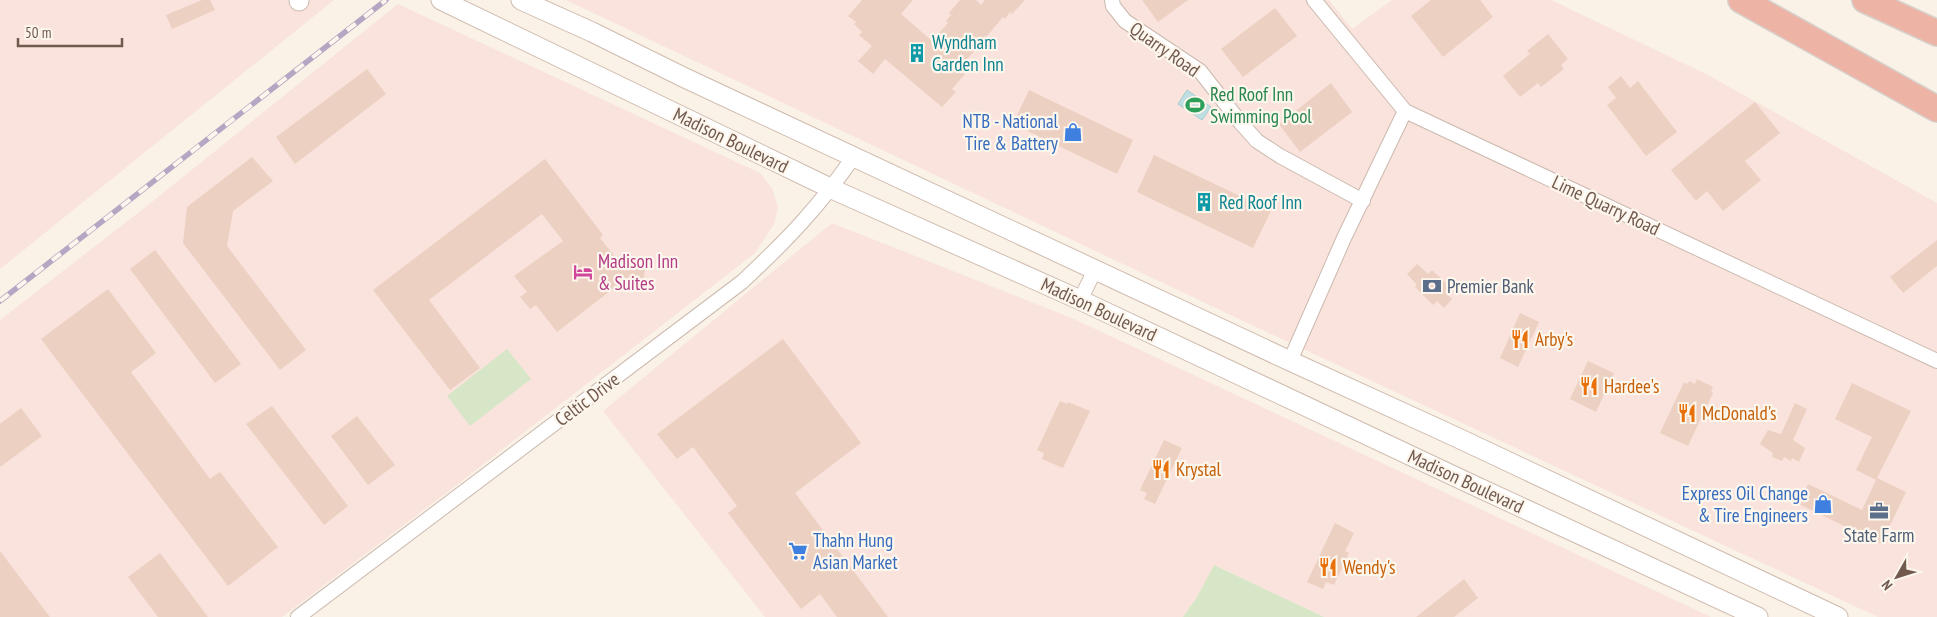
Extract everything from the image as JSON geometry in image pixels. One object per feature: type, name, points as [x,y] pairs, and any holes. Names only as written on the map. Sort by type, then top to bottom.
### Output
[{"type":"highway","points":[[1741,0],[1937,109]]},
{"type":"highway","points":[[1865,0],[1937,33]]},
{"type":"highway","points":[[1842,56],[1937,100]]},
{"type":"main road","name":"Madison Boulevard","points":[[441,0],[832,189],[1080,300],[1758,617]]},
{"type":"main road","name":"Madison Boulevard","points":[[521,0],[1838,617]]},
{"type":"main road","points":[[531,0],[551,15]]},
{"type":"street","name":"Quarry Road","points":[[1112,0],[1113,6],[1125,20],[1200,71],[1257,141],[1280,156],[1363,201]]},
{"type":"street","name":"Lime Quarry Road","points":[[1314,0],[1405,111],[1937,361]]},
{"type":"street","points":[[1290,361],[1324,282],[1405,111]]},
{"type":"street","name":"Celtic Drive","points":[[298,617],[742,282],[812,213],[832,189],[854,156]]},
{"type":"street","points":[[1080,300],[1095,270]]},
{"type":"shaded area","points":[[0,0],[334,0],[0,269]]},
{"type":"shaded area","points":[[566,0],[1329,0],[1352,29],[1392,0],[1551,0],[1706,74],[1937,203],[1937,617],[1878,617],[1239,319]]},
{"type":"shaded area","points":[[398,4],[760,173],[772,188],[778,207],[774,224],[755,253],[454,487],[282,617],[0,617],[0,320],[143,209]]},
{"type":"shaded area","points":[[832,223],[1074,319],[1711,617],[1324,617],[1214,565],[1197,597],[1183,617],[765,617],[603,411]]},
{"type":"green space","points":[[507,349],[531,379],[470,426],[447,396]]},
{"type":"green space","points":[[1214,565],[1324,617],[1183,617],[1197,597]]},
{"type":"water","name":"Red Roof Inn Swimming Pool","points":[[1187,90],[1211,107],[1202,120],[1178,104]]},
{"type":"building","points":[[202,0],[210,0],[215,10],[172,29],[166,15]]},
{"type":"building","name":"Wyndham Garden Inn","points":[[862,0],[913,0],[901,14],[932,41],[948,23],[946,21],[951,15],[949,13],[960,0],[976,0],[981,5],[985,0],[1025,0],[1012,14],[1010,12],[1005,19],[1003,17],[959,69],[965,74],[952,89],[956,92],[942,107],[885,59],[873,74],[858,61],[872,46],[859,35],[862,32],[854,24],[856,22],[848,16]]},
{"type":"building","points":[[1142,0],[1188,0],[1158,22]]},
{"type":"building","points":[[1431,0],[1480,0],[1493,17],[1443,57],[1411,16]]},
{"type":"building","points":[[1275,8],[1297,36],[1243,77],[1221,49]]},
{"type":"building","points":[[1548,34],[1568,59],[1561,65],[1564,69],[1541,87],[1538,83],[1520,97],[1503,76],[1530,54],[1527,51]]},
{"type":"building","points":[[367,69],[386,94],[295,164],[276,137]]},
{"type":"building","points":[[1621,76],[1630,88],[1638,81],[1677,132],[1646,156],[1607,105],[1616,98],[1608,87]]},
{"type":"building","points":[[1331,83],[1352,112],[1300,152],[1279,124]]},
{"type":"building","name":"NTB - National Tire & Battery","points":[[1029,90],[1133,140],[1117,174],[1013,124]]},
{"type":"building","points":[[1755,102],[1780,133],[1745,161],[1761,180],[1723,211],[1707,191],[1696,201],[1671,170]]},
{"type":"building","name":"Red Roof Inn","points":[[1154,155],[1271,211],[1253,248],[1137,192]]},
{"type":"building","points":[[252,157],[273,181],[233,211],[227,246],[306,350],[280,370],[183,243],[187,207]]},
{"type":"building","name":"Madison Inn & Suites","points":[[545,159],[603,235],[600,238],[621,264],[645,267],[643,288],[618,285],[557,332],[536,305],[530,309],[520,297],[527,292],[514,276],[563,241],[542,214],[429,300],[480,368],[450,390],[373,290]]},
{"type":"building","points":[[1937,240],[1937,266],[1903,293],[1890,277]]},
{"type":"building","points":[[155,250],[241,364],[215,383],[130,269]]},
{"type":"building","name":"Premier Bank","points":[[1417,264],[1428,274],[1432,270],[1450,287],[1445,292],[1452,299],[1444,308],[1437,301],[1433,305],[1415,287],[1417,285],[1407,274]]},
{"type":"building","points":[[108,289],[156,353],[131,372],[210,479],[220,472],[278,547],[228,586],[41,339]]},
{"type":"building","points":[[1520,313],[1539,322],[1518,367],[1500,358]]},
{"type":"building","points":[[783,339],[861,443],[795,493],[888,617],[837,617],[820,594],[801,609],[728,513],[737,506],[693,447],[677,459],[657,434]]},
{"type":"building","name":"Hardee's","points":[[1588,361],[1614,373],[1596,412],[1570,399]]},
{"type":"building","name":"McDonald's","points":[[1697,379],[1713,387],[1711,391],[1713,393],[1688,446],[1660,433],[1684,382],[1687,384],[1689,381],[1695,384]]},
{"type":"building","points":[[1852,383],[1911,411],[1876,480],[1856,470],[1872,437],[1835,419]]},
{"type":"building","points":[[1060,401],[1067,404],[1068,402],[1090,411],[1063,468],[1042,459],[1044,453],[1037,450]]},
{"type":"building","points":[[1795,403],[1807,409],[1793,440],[1805,448],[1799,462],[1792,458],[1791,461],[1784,457],[1782,461],[1772,457],[1773,453],[1760,444],[1768,430],[1781,434]]},
{"type":"building","points":[[272,406],[348,506],[324,525],[246,424]]},
{"type":"building","points":[[21,408],[42,436],[0,467],[0,424]]},
{"type":"building","points":[[357,416],[395,465],[368,485],[331,436]]},
{"type":"building","name":"Krystal","points":[[1164,440],[1182,448],[1155,504],[1144,499],[1147,493],[1140,490]]},
{"type":"building","points":[[1877,478],[1906,492],[1881,544],[1799,504],[1808,484],[1862,510]]},
{"type":"building","name":"Wendy's","points":[[1335,523],[1354,533],[1345,551],[1349,553],[1334,585],[1326,582],[1323,589],[1307,582]]},
{"type":"building","points":[[0,551],[50,617],[0,617]]},
{"type":"building","points":[[160,553],[208,617],[158,617],[128,577]]},
{"type":"building","points":[[1464,579],[1478,598],[1454,617],[1416,617]]},
{"type":"railway","points":[[0,301],[386,0]]},
{"type":"place","name":"Wyndham Garden Inn","points":[[917,53]]},
{"type":"place","name":"Red Roof Inn Swimming Pool","points":[[1195,105]]},
{"type":"place","name":"NTB - National Tire & Battery","points":[[1073,132]]},
{"type":"place","name":"Red Roof Inn","points":[[1204,202]]},
{"type":"place","name":"Madison Inn & Suites","points":[[583,272]]},
{"type":"place","name":"Premier Bank","points":[[1432,286]]},
{"type":"place","name":"Arby's","points":[[1520,339]]},
{"type":"place","name":"Hardee's","points":[[1589,386]]},
{"type":"place","name":"McDonald's","points":[[1687,413]]},
{"type":"place","name":"Krystal","points":[[1161,469]]},
{"type":"place","name":"Express Oil Change & Tire Engineers","points":[[1823,504]]},
{"type":"place","name":"State Farm","points":[[1879,511]]},
{"type":"place","name":"Thahn Hung Asian Market","points":[[798,551]]},
{"type":"place","name":"Wendy's","points":[[1328,567]]}]
